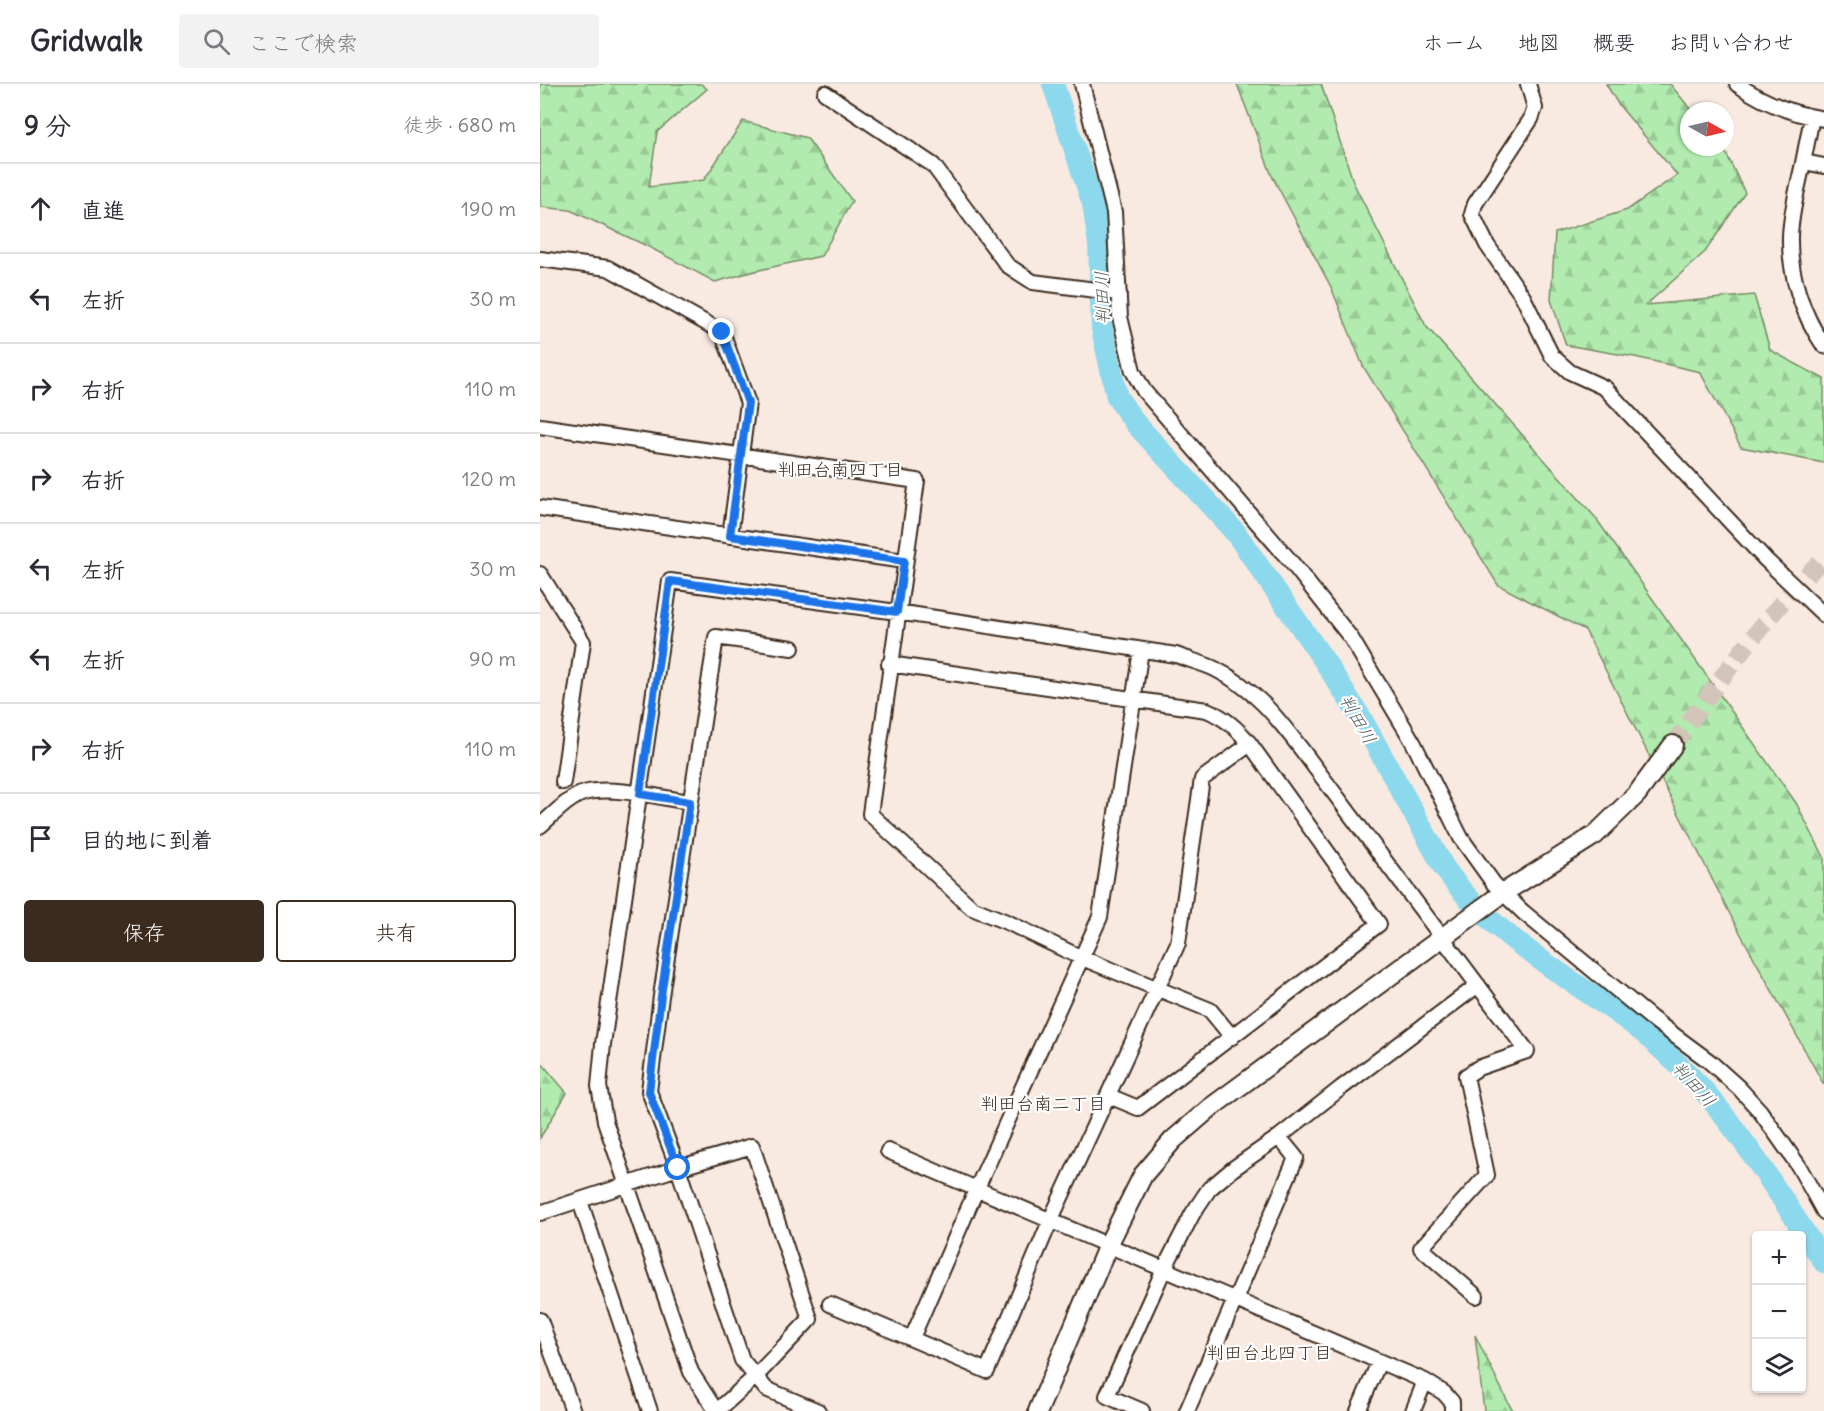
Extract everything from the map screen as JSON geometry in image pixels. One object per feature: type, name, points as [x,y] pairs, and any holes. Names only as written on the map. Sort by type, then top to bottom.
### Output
[{"type":"street","points":[[1083,84],[1114,212],[1114,293],[1133,371],[1144,391],[1292,563],[1351,638],[1413,742],[1461,838],[1499,896],[1523,912],[1739,1088],[1760,1111],[1798,1165],[1824,1212]]},
{"type":"street","points":[[1528,84],[1535,108],[1531,119],[1475,204],[1472,214],[1487,244],[1522,297],[1552,356],[1570,372],[1605,388],[1766,560],[1824,615]]},
{"type":"street","points":[[1737,84],[1748,92],[1791,112],[1818,118],[1804,162],[1790,234],[1790,263],[1798,292],[1824,346]]},
{"type":"street","points":[[825,93],[933,165],[983,235],[1007,265],[1021,276],[1033,282],[1114,293]]},
{"type":"street","points":[[1804,162],[1824,166]]},
{"type":"street","points":[[540,259],[608,268],[722,332],[748,403],[730,536]]},
{"type":"street","points":[[540,426],[916,482],[870,814],[972,908],[1009,922],[1082,958],[1210,1010],[1232,1038]]},
{"type":"street","points":[[540,508],[904,561]]},
{"type":"street","points":[[540,574],[583,642],[563,782]]},
{"type":"street","points":[[540,1213],[627,1186],[678,1168],[752,1146],[810,1319],[755,1377],[716,1411],[691,1372],[627,1186],[605,1121],[599,1086],[603,1044],[670,581],[897,612],[1176,656],[1214,668],[1250,689],[1296,742],[1527,1051],[1478,1068],[1466,1076],[1487,1175],[1421,1248],[1476,1296]]},
{"type":"street","points":[[792,648],[716,637],[661,996],[649,1092],[678,1168],[742,1360],[766,1389],[818,1411]]},
{"type":"street","points":[[912,1338],[977,1188],[1100,917],[1141,650]]},
{"type":"street","points":[[889,664],[1207,710],[1221,716],[1238,729],[1250,744],[1379,924],[1138,1108],[1109,1096]]},
{"type":"street","points":[[830,1304],[987,1371],[1051,1219],[1178,943],[1202,779],[1250,744]]},
{"type":"street","points":[[1038,1411],[1108,1245],[1143,1174],[1173,1140],[1210,1108],[1499,896],[1595,835],[1636,794],[1673,745]]},
{"type":"street","points":[[540,826],[570,801],[584,793],[609,790],[690,802]]},
{"type":"street","points":[[1142,1411],[1107,1396],[1164,1269],[1192,1214],[1209,1189],[1478,986]]},
{"type":"street","points":[[1187,1411],[1296,1158],[1280,1137]]},
{"type":"street","points":[[888,1151],[1425,1381],[1452,1402],[1452,1411]]},
{"type":"street","points":[[580,1201],[650,1411]]},
{"type":"street","points":[[540,1320],[573,1411]]},
{"type":"street","points":[[1358,1411],[1379,1362]]},
{"type":"street","points":[[1413,1411],[1425,1381]]},
{"type":"green space","points":[[540,84],[701,84],[707,89],[657,132],[649,187],[704,180],[743,121],[807,138],[852,201],[821,256],[715,282],[647,246],[570,210],[540,207]]},
{"type":"green space","points":[[1237,84],[1321,84],[1354,184],[1426,326],[1595,517],[1796,803],[1824,857],[1824,1085],[1733,920],[1585,630],[1498,585],[1363,366],[1331,287],[1272,176]]},
{"type":"green space","points":[[1606,84],[1670,84],[1685,102],[1680,102],[1680,156],[1727,156],[1745,193],[1705,252],[1646,305],[1754,295],[1770,350],[1824,379],[1824,463],[1741,447],[1700,372],[1635,357],[1566,345],[1551,300],[1555,233],[1627,210],[1677,175],[1618,104]]},
{"type":"green space","points":[[540,1061],[567,1093],[540,1138]]},
{"type":"green space","points":[[1475,1335],[1510,1406],[1514,1411],[1484,1411]]},
{"type":"waterway","name":"判田川","points":[[1053,84],[1093,204],[1099,245],[1102,329],[1117,397],[1135,423],[1235,532],[1361,718],[1443,866],[1458,887],[1514,940],[1645,1034],[1695,1081],[1740,1137],[1824,1262]]},
{"type":"tunnel","points":[[1673,745],[1763,625],[1824,558]]},
{"type":"district","name":"判田台南四丁目","points":[[840,469]]},
{"type":"district","name":"判田台南二丁目","points":[[1043,1103]]},
{"type":"district","name":"判田台北四丁目","points":[[1269,1352]]},
{"type":"route","points":[[678,1168],[649,1092],[690,802],[640,794],[670,581],[897,612],[904,561],[730,536],[748,403],[722,332]]}]
